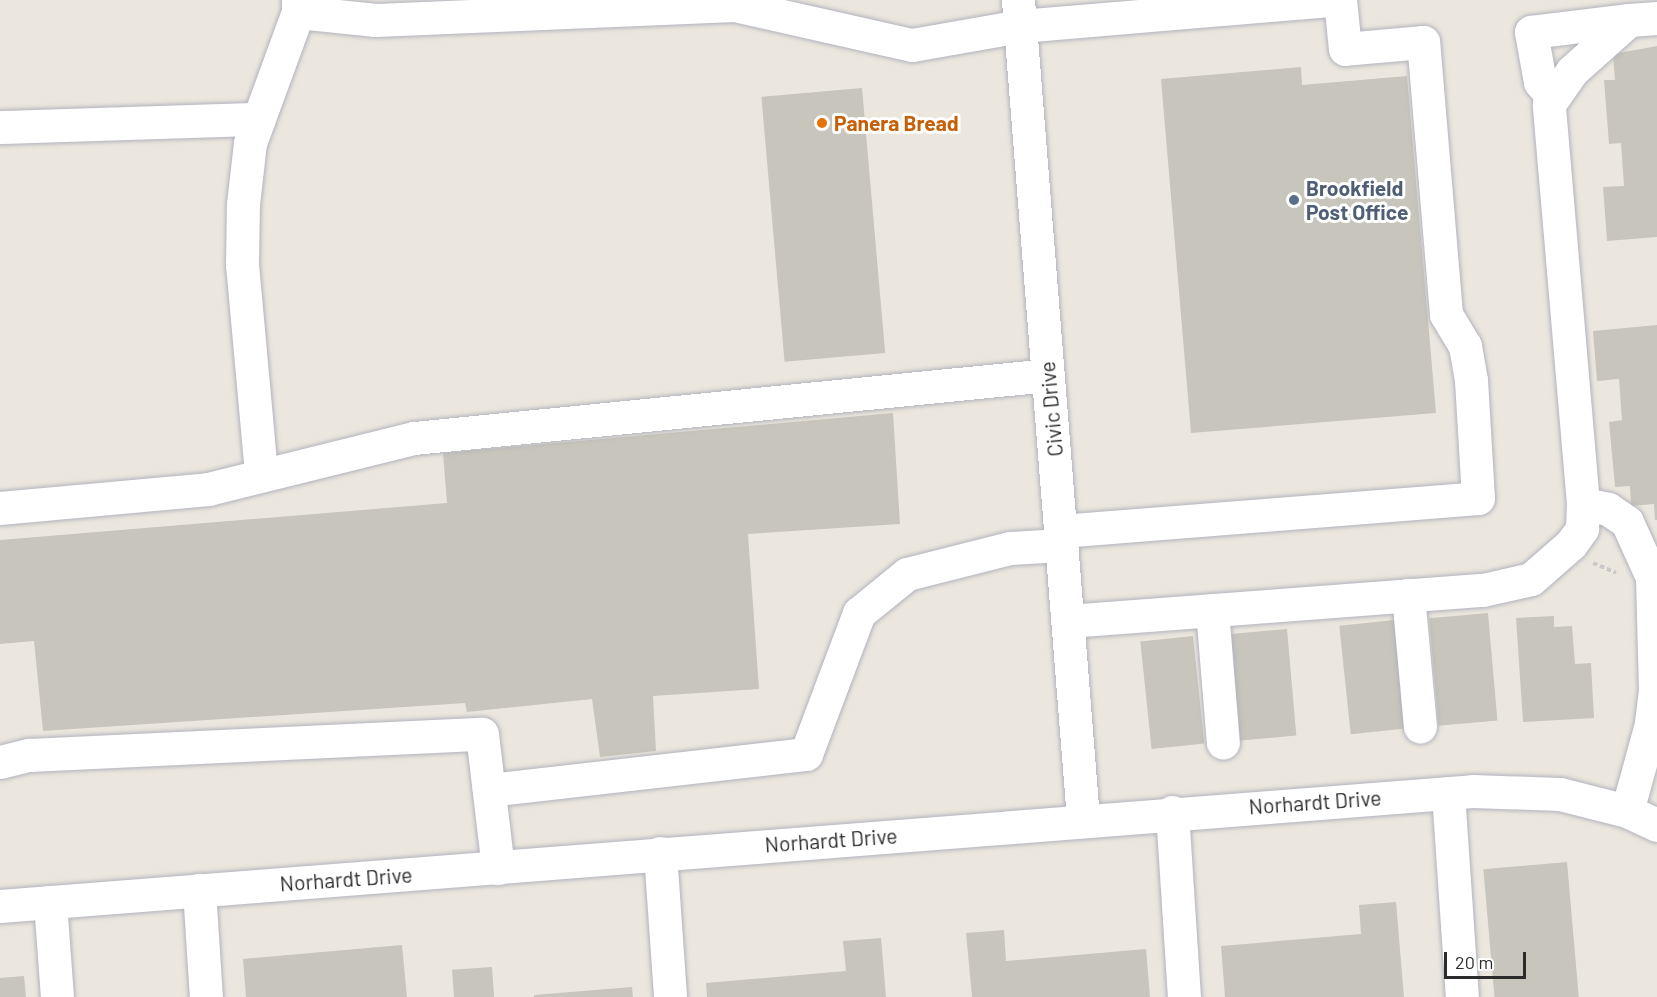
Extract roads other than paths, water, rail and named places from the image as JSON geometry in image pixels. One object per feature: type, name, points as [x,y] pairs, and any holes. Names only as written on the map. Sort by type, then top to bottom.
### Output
[{"type":"street","points":[[261,473],[242,265],[245,184],[259,119],[298,6],[376,20],[734,5],[912,45],[1019,13],[1327,0]]},
{"type":"street","points":[[489,790],[806,754],[859,613],[907,574],[1010,548],[1061,538],[1478,498],[1474,430],[1465,346],[1446,314],[1423,42],[1345,49],[1340,0]]},
{"type":"street","name":"Civic Drive","points":[[1019,13],[1083,819]]},
{"type":"street","points":[[1551,95],[1643,19]]},
{"type":"street","points":[[1068,621],[1483,590],[1531,579],[1582,529],[1583,504],[1551,95],[1540,82],[1532,32],[1643,19]]},
{"type":"street","points":[[0,127],[259,119]]},
{"type":"street","points":[[0,508],[208,489],[261,473],[414,438],[1048,375]]},
{"type":"street","points":[[1583,504],[1608,508],[1627,522],[1655,577],[1656,673],[1652,724],[1627,810]]},
{"type":"street","points":[[1408,595],[1420,726]]},
{"type":"street","points":[[1212,610],[1223,743]]},
{"type":"street","points":[[0,762],[29,754],[482,734],[498,868]]},
{"type":"street","points":[[1448,793],[1462,997]]},
{"type":"street","name":"Norhardt Drive","points":[[0,906],[498,868],[1083,819],[1448,793],[1560,794],[1627,810],[1657,825]]},
{"type":"street","points":[[1172,813],[1184,997]]},
{"type":"street","points":[[660,854],[670,997]]},
{"type":"street","points":[[199,890],[206,997]]},
{"type":"street","points":[[50,902],[57,997]]},
{"type":"place","name":"Panera Bread","points":[[822,123]]},
{"type":"place","name":"Brookfield Post Office","points":[[1294,200]]}]
